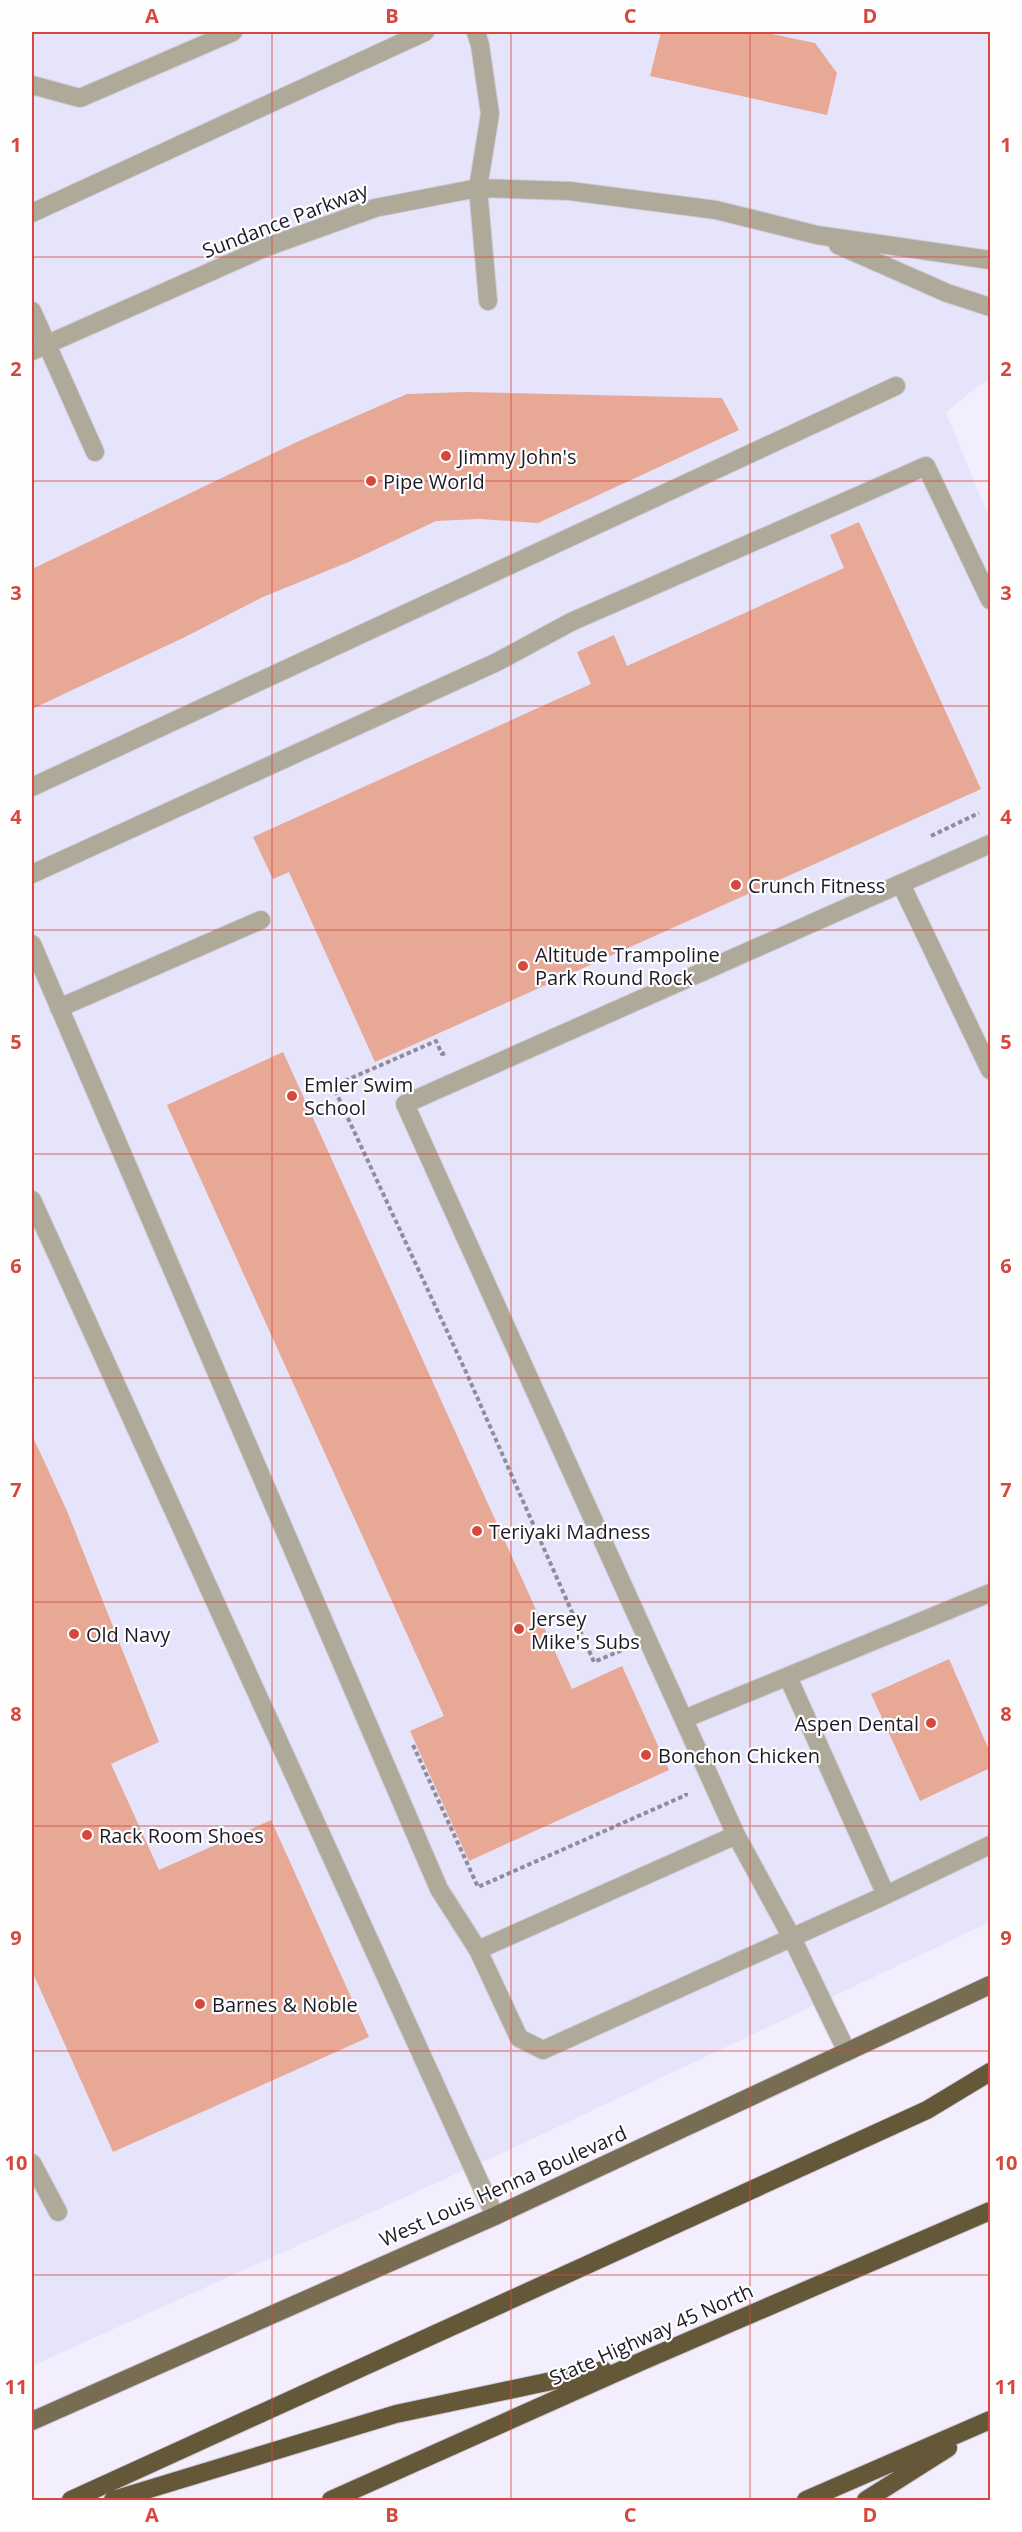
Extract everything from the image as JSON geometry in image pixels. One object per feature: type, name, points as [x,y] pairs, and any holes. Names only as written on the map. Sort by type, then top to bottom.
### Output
[{"type":"highway","points":[[71,2500],[927,2110],[990,2072]]},
{"type":"highway","name":"State Highway 45 North","points":[[331,2500],[640,2362],[990,2211]]},
{"type":"highway","points":[[113,2500],[396,2414],[640,2362]]},
{"type":"highway","points":[[806,2500],[990,2421]]},
{"type":"highway","points":[[866,2500],[990,2421]]},
{"type":"main road","name":"West Louis Henna Boulevard","points":[[32,2421],[495,2216],[990,1986]]},
{"type":"street","points":[[32,85],[80,98],[232,32]]},
{"type":"street","points":[[32,213],[425,32]]},
{"type":"street","points":[[476,32],[490,114],[478,188],[488,301]]},
{"type":"street","name":"Sundance Parkway","points":[[39,348],[264,248],[375,208],[478,188],[570,192],[716,210],[817,236],[990,260]]},
{"type":"street","name":"Sundance Parkway","points":[[817,236],[947,293],[990,307]]},
{"type":"street","points":[[32,311],[39,348],[95,452]]},
{"type":"street","points":[[32,787],[896,386]]},
{"type":"street","points":[[32,874],[497,662],[571,622],[926,466],[990,600]]},
{"type":"street","points":[[847,2052],[790,1936],[736,1835],[405,1104],[990,844]]},
{"type":"street","points":[[901,884],[990,1070]]},
{"type":"street","points":[[59,1008],[261,920]]},
{"type":"street","points":[[32,944],[439,1889],[478,1950],[519,2037],[543,2050],[990,1845]]},
{"type":"street","points":[[32,1200],[495,2216]]},
{"type":"street","points":[[684,1719],[990,1593]]},
{"type":"street","points":[[788,1677],[886,1894]]},
{"type":"street","points":[[478,1950],[736,1835]]},
{"type":"street","points":[[32,2163],[58,2212]]},
{"type":"path","points":[[926,838],[979,813]]},
{"type":"path","points":[[452,1050],[442,1054],[436,1041],[333,1086],[466,1372],[594,1662],[624,1649],[629,1659]]},
{"type":"path","points":[[413,1745],[478,1887],[686,1795],[686,1789]]},
{"type":"shaded area","points":[[32,32],[990,32],[990,379],[974,389],[946,413],[990,519],[990,1922],[511,2149],[32,2366]]},
{"type":"building","points":[[661,32],[762,32],[815,43],[837,73],[827,115],[650,76]]},
{"type":"building","points":[[464,392],[722,398],[739,430],[538,523],[479,519],[436,521],[351,561],[263,597],[183,638],[32,709],[32,569],[299,441],[407,394]]},
{"type":"building","points":[[859,522],[981,789],[375,1062],[289,872],[273,879],[253,837],[591,684],[577,652],[614,635],[627,666],[844,568],[830,535]]},
{"type":"building","points":[[283,1052],[572,1689],[622,1666],[669,1770],[469,1861],[410,1731],[444,1716],[167,1105]]},
{"type":"building","name":"Barnes & Noble","points":[[32,1435],[67,1511],[159,1742],[111,1764],[159,1870],[271,1820],[369,2037],[113,2152],[32,1971]]},
{"type":"building","name":"Aspen Dental","points":[[949,1659],[990,1752],[990,1768],[920,1801],[871,1694]]},
{"type":"place","name":"Jimmy John's","points":[[446,456]]},
{"type":"place","name":"Pipe World","points":[[371,481]]},
{"type":"place","name":"Crunch Fitness","points":[[736,885]]},
{"type":"place","name":"Altitude Trampoline Park Round Rock","points":[[523,966]]},
{"type":"place","name":"Emler Swim School","points":[[292,1096]]},
{"type":"place","name":"Teriyaki Madness","points":[[477,1531]]},
{"type":"place","name":"Jersey Mike's Subs","points":[[519,1629]]},
{"type":"place","name":"Old Navy","points":[[74,1634]]},
{"type":"place","name":"Aspen Dental","points":[[931,1723]]},
{"type":"place","name":"Bonchon Chicken","points":[[646,1755]]},
{"type":"place","name":"Rack Room Shoes","points":[[87,1835]]},
{"type":"place","name":"Barnes & Noble","points":[[200,2004]]}]
